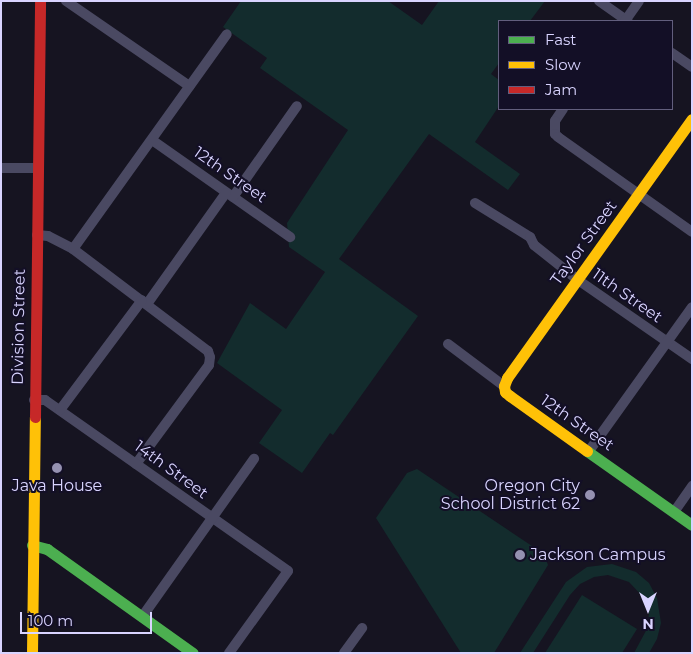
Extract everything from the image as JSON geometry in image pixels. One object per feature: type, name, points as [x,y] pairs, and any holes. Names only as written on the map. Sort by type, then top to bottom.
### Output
[{"type":"street","name":"Division Street","points":[[32,653],[40,1]]},
{"type":"street","points":[[66,1],[189,86]]},
{"type":"street","points":[[599,1],[625,20]]},
{"type":"street","points":[[627,20],[639,1]]},
{"type":"street","points":[[73,249],[227,34]]},
{"type":"street","points":[[673,54],[692,67]]},
{"type":"street","points":[[60,410],[297,106]]},
{"type":"street","points":[[562,110],[555,121],[555,134],[562,141],[692,232]]},
{"type":"street","name":"Taylor Street","points":[[504,386],[507,378],[692,119]]},
{"type":"street","name":"12th Street","points":[[152,140],[290,237]]},
{"type":"street","points":[[1,168],[38,168]]},
{"type":"street","name":"11th Street","points":[[475,203],[530,237],[534,245],[578,280],[692,359]]},
{"type":"street","points":[[37,235],[48,236],[73,249],[208,351],[210,357],[209,365],[136,464]]},
{"type":"street","points":[[589,451],[692,307]]},
{"type":"street","name":"12th Street","points":[[448,344],[504,386],[508,395],[692,525]]},
{"type":"street","name":"14th Street","points":[[34,400],[45,400],[60,410],[288,571],[230,653]]},
{"type":"street","points":[[142,617],[254,459]]},
{"type":"street","points":[[674,512],[692,486]]},
{"type":"street","points":[[32,545],[47,549],[193,653]]},
{"type":"street","points":[[344,653],[362,628]]},
{"type":"green space","points":[[241,1],[388,1],[422,25],[439,1],[545,1],[531,20],[498,20],[498,64],[491,74],[498,79],[498,108],[475,142],[520,174],[508,190],[429,134],[339,259],[418,316],[333,435],[330,433],[302,473],[259,443],[282,410],[217,363],[250,303],[286,329],[325,272],[289,247],[287,223],[348,130],[260,68],[267,58],[223,27]]},
{"type":"green space","points":[[417,469],[544,554],[548,565],[494,653],[461,653],[376,518],[407,473]]},
{"type":"green space","points":[[612,564],[636,572],[649,583],[657,598],[661,623],[657,639],[649,653],[634,653],[648,627],[649,612],[644,598],[629,582],[608,575],[594,577],[580,584],[570,595],[533,653],[520,653],[566,582],[587,567]]},
{"type":"green space","points":[[582,595],[637,629],[622,653],[545,653]]},
{"type":"traffic: fast","points":[[587,451],[692,525]]},
{"type":"traffic: fast","points":[[32,545],[47,549],[193,653]]},
{"type":"traffic: slow","points":[[587,451],[510,396],[505,392],[504,386],[507,378],[692,119]]},
{"type":"traffic: slow","points":[[32,653],[35,417]]},
{"type":"traffic: jam","points":[[35,417],[40,1]]},
{"type":"place","name":"Java House","points":[[57,468]]},
{"type":"place","name":"Oregon City School District 62","points":[[590,495]]},
{"type":"place","name":"Jackson Campus","points":[[520,555]]}]
